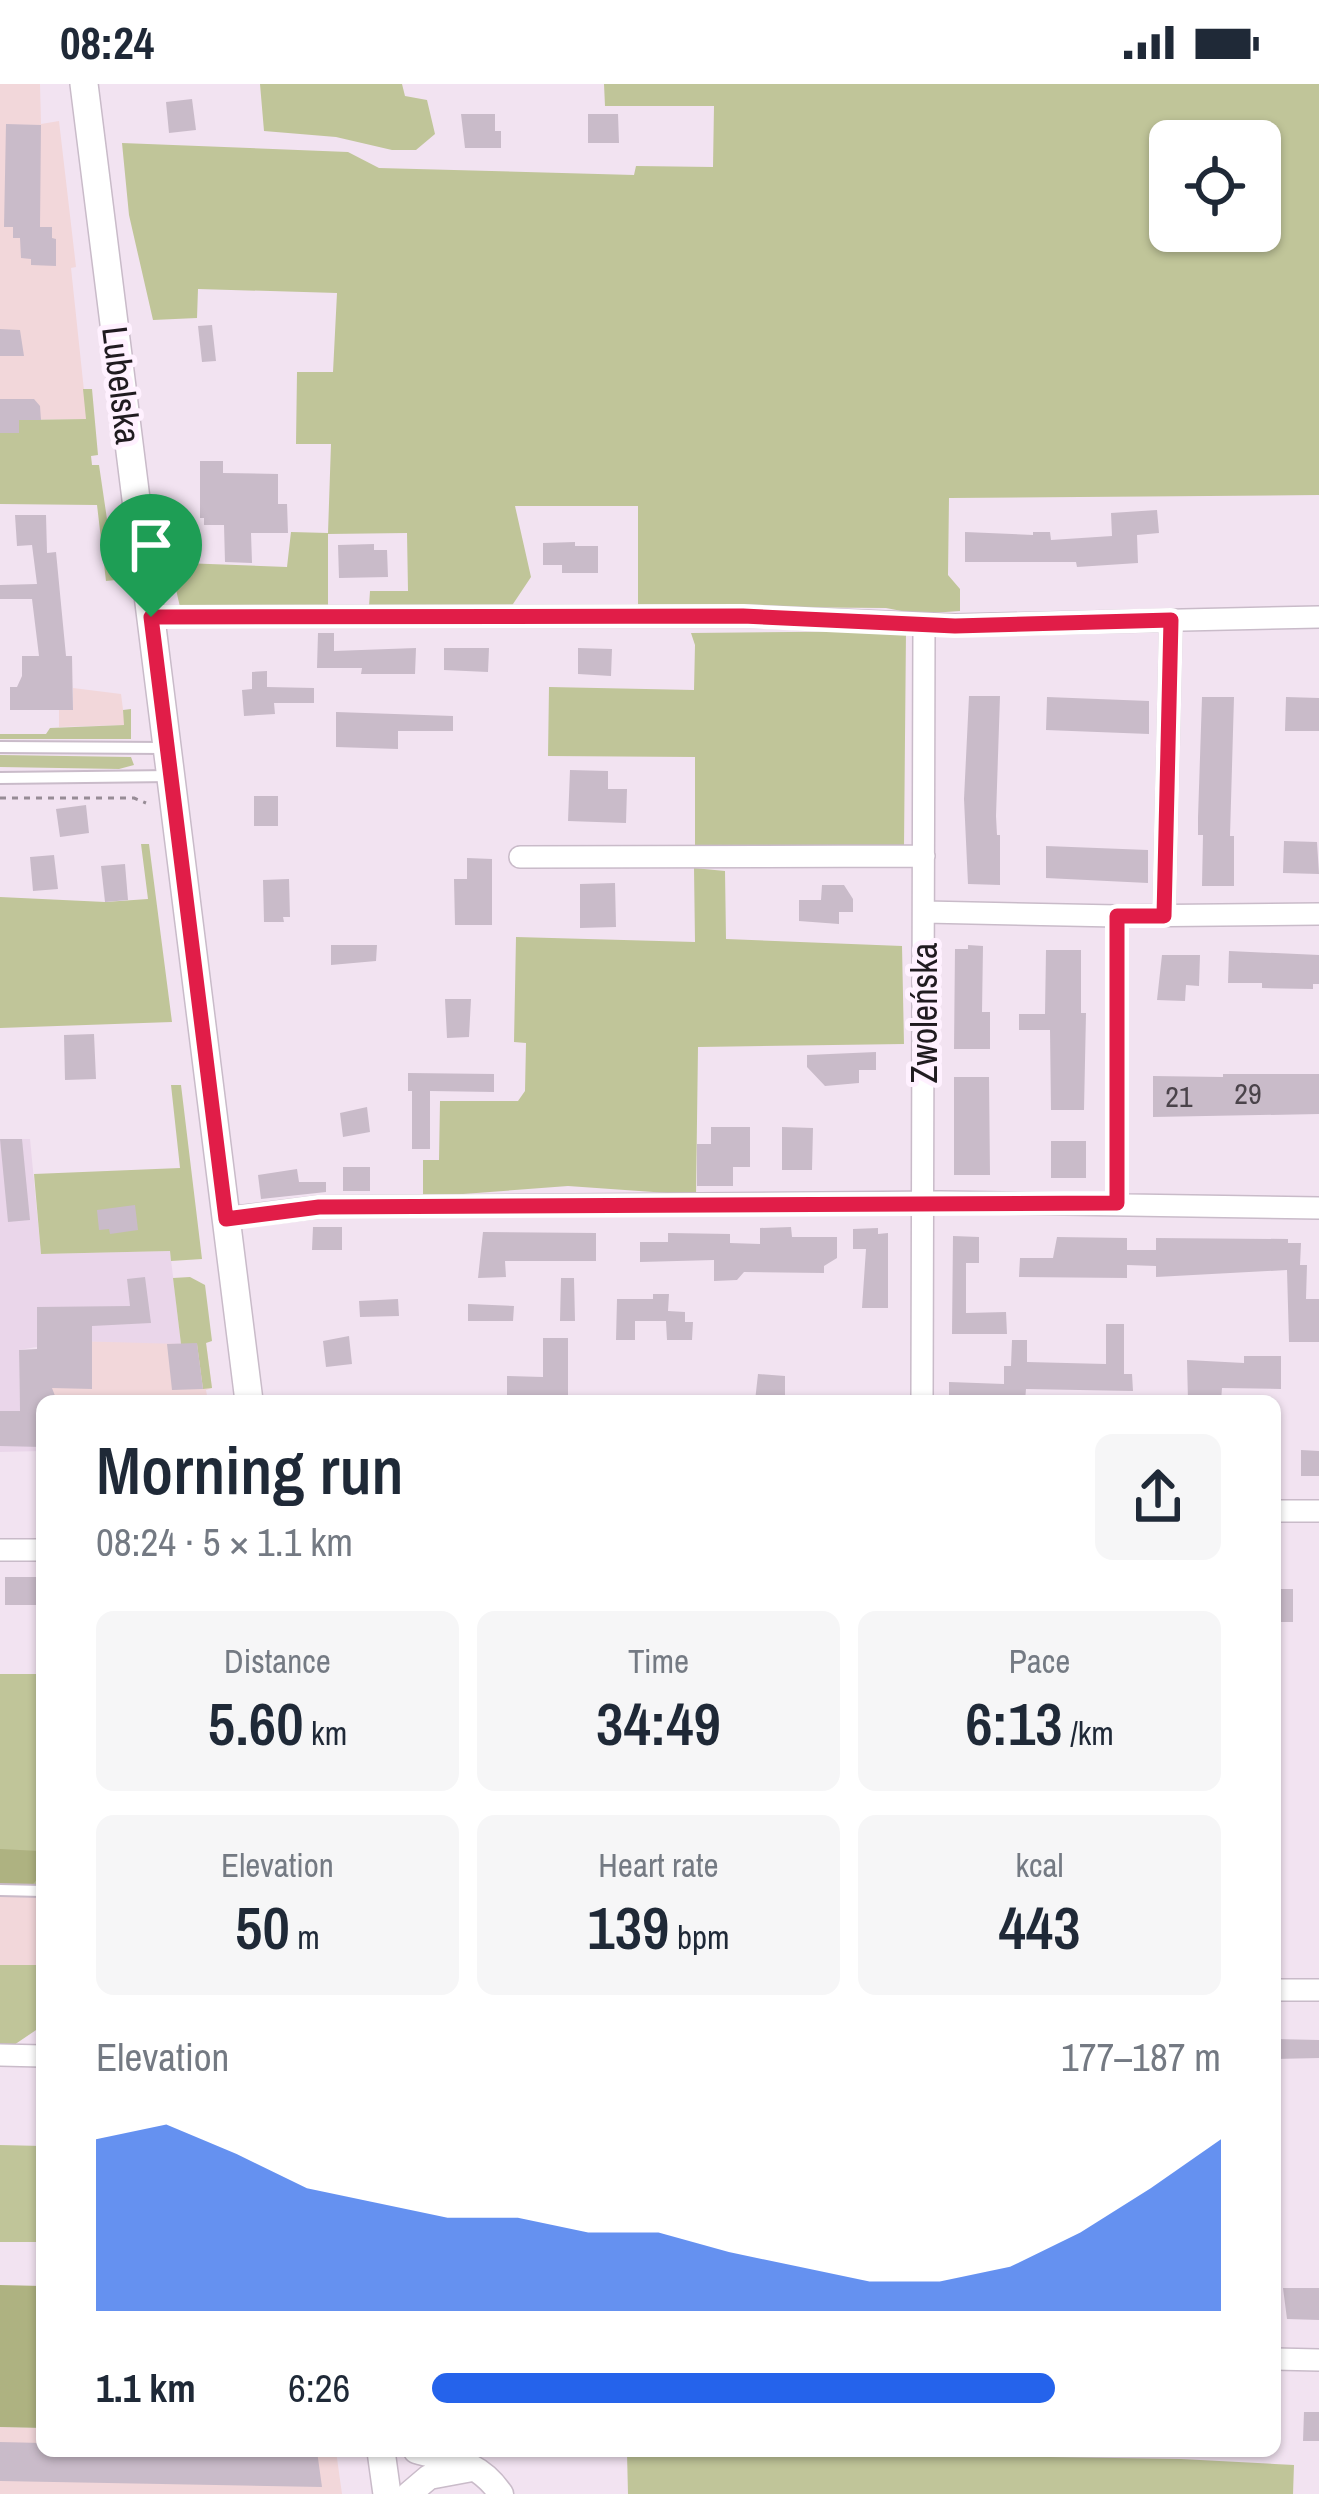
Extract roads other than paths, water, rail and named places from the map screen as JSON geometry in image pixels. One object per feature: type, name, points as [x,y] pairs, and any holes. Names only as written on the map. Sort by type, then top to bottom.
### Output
[{"type":"main road","name":"Lubelska","points":[[84,84],[248,1395]]},
{"type":"main road","points":[[383,2457],[387,2494]]},
{"type":"street","points":[[151,617],[743,616],[924,624],[1319,617]]},
{"type":"street","points":[[1164,916],[1171,620]]},
{"type":"street","name":"Zwoleńska","points":[[922,1395],[924,624]]},
{"type":"street","points":[[520,856],[924,856]]},
{"type":"street","points":[[925,912],[1319,914]]},
{"type":"street","points":[[1117,916],[1117,1203]]},
{"type":"street","points":[[226,1219],[319,1207],[923,1202],[1319,1208]]},
{"type":"street","points":[[1281,1511],[1319,1511]]},
{"type":"street","points":[[0,1550],[36,1550]]},
{"type":"street","points":[[1281,1990],[1319,1990]]},
{"type":"street","points":[[0,2055],[36,2056]]},
{"type":"street","points":[[1281,2359],[1319,2360]]},
{"type":"street","points":[[454,2457],[493,2482],[501,2494]]},
{"type":"street","points":[[409,2494],[434,2475],[472,2469]]},
{"type":"lane","points":[[0,747],[169,762]]},
{"type":"lane","points":[[0,778],[169,762]]},
{"type":"lane","points":[[0,1890],[36,1891]]}]
